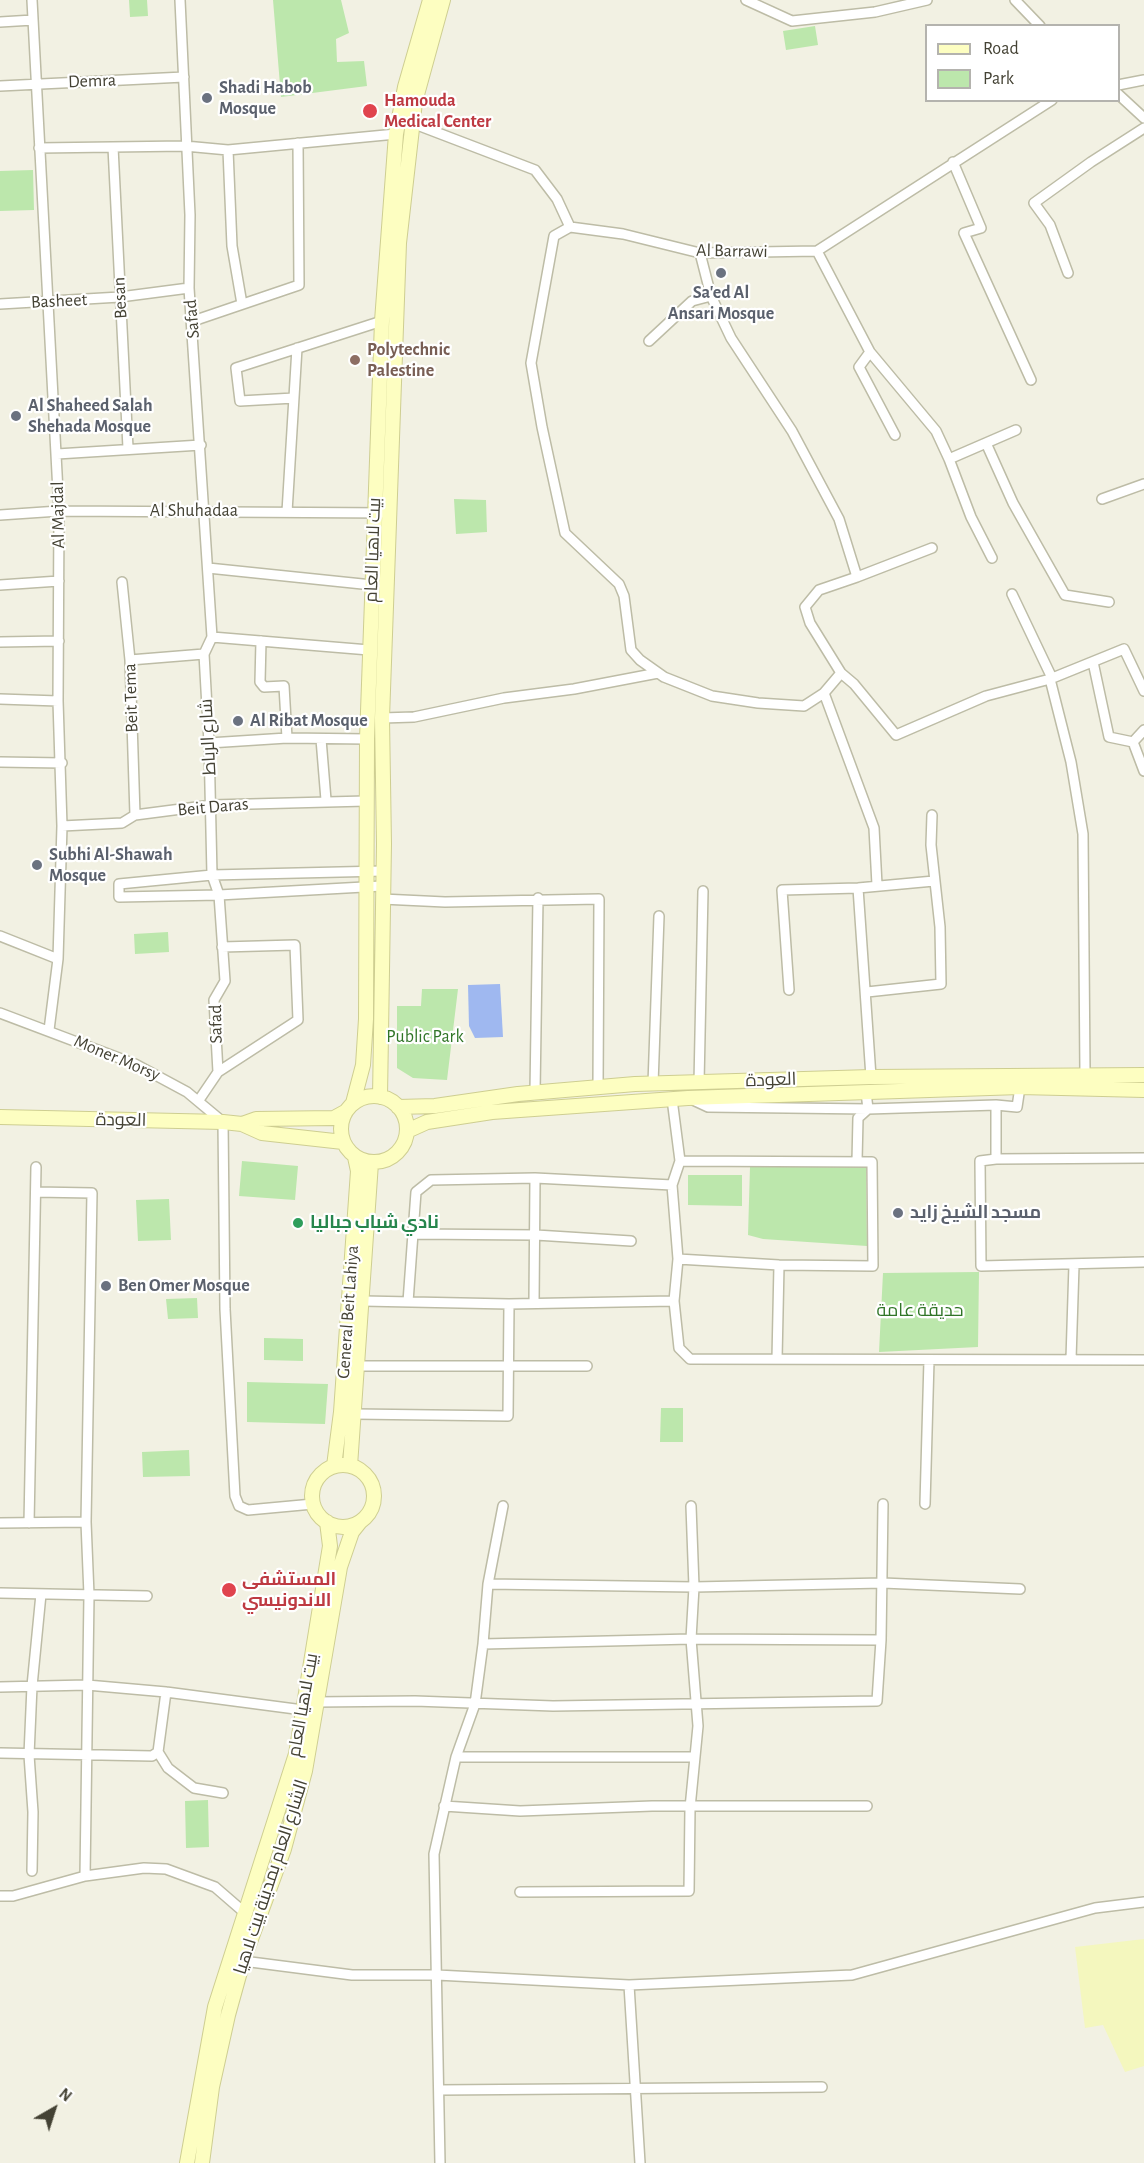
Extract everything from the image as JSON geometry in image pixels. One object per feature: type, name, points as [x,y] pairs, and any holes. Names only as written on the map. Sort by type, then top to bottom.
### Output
[{"type":"main road","name":"بيت لاهيا العام","points":[[380,1096],[383,871],[382,321],[396,134],[405,87],[430,0]]},
{"type":"main road","name":"بيت لاهيا العام","points":[[349,1107],[363,1065],[369,650],[372,585],[382,513],[399,243],[412,123],[423,65],[443,0]]},
{"type":"main road","name":"العودة","points":[[398,1107],[435,1106],[535,1092],[653,1084],[1084,1073],[1144,1075]]},
{"type":"main road","name":"العودة","points":[[407,1131],[427,1122],[492,1112],[688,1098],[1020,1087],[1144,1090]]},
{"type":"main road","points":[[380,1096],[398,1107],[404,1116],[407,1131],[402,1147],[396,1155],[387,1160],[371,1163],[355,1157],[343,1142],[340,1128],[349,1107],[363,1098],[380,1096]]},
{"type":"main road","name":"العودة","points":[[242,1124],[256,1119],[334,1118],[349,1107]]},
{"type":"main road","name":"العودة","points":[[0,1118],[223,1122],[242,1124],[262,1133],[343,1142]]},
{"type":"main road","name":"General Beit Lahiya","points":[[334,1467],[341,1412],[358,1171],[355,1157]]},
{"type":"main road","name":"General Beit Lahiya","points":[[350,1466],[371,1163]]},
{"type":"main road","points":[[350,1466],[367,1476],[373,1489],[371,1510],[360,1522],[344,1527],[327,1522],[313,1504],[312,1492],[316,1481],[324,1472],[334,1467],[350,1466]]},
{"type":"main road","name":"بيت لاهيا العام","points":[[186,2163],[215,2007],[296,1754],[309,1706],[330,1546],[327,1522]]},
{"type":"main road","name":"الشارع العام بمدينة بيت لاهيا","points":[[202,2163],[212,2087],[243,1961],[284,1849],[305,1771],[309,1706],[340,1567],[352,1532],[360,1522]]},
{"type":"street","name":"Al Majdal","points":[[32,0],[59,511],[58,700],[62,762],[62,826],[58,959],[49,1030]]},
{"type":"street","name":"Safad","points":[[180,0],[190,215],[189,288],[193,321],[212,637]]},
{"type":"street","points":[[746,0],[792,21],[875,12],[927,0]]},
{"type":"street","points":[[1015,0],[1038,24]]},
{"type":"street","points":[[0,22],[33,20]]},
{"type":"street","name":"Demra","points":[[0,86],[184,77]]},
{"type":"street","points":[[1120,85],[1144,80]]},
{"type":"street","points":[[1120,95],[1144,118]]},
{"type":"street","points":[[992,558],[971,517],[936,431],[870,352],[817,252],[1049,102]]},
{"type":"street","points":[[412,123],[535,170],[557,199],[570,226],[554,237],[531,363],[564,530],[571,541],[619,584],[624,597],[631,650],[658,673],[712,696],[758,703],[804,706],[824,693],[842,673]]},
{"type":"street","points":[[1068,273],[1050,225],[1034,203],[1144,128]]},
{"type":"street","points":[[39,148],[185,146],[228,150],[396,134]]},
{"type":"street","points":[[193,321],[298,285],[298,143]]},
{"type":"street","name":"Besan","points":[[113,147],[128,448]]},
{"type":"street","points":[[228,150],[232,246],[242,304]]},
{"type":"street","points":[[953,162],[981,228],[964,233],[1031,380]]},
{"type":"street","name":"Al Barrawi","points":[[570,226],[623,234],[700,254],[817,252]]},
{"type":"street","points":[[700,254],[711,296],[731,338],[792,431],[839,519],[857,576]]},
{"type":"street","name":"Basheet","points":[[0,304],[120,297],[189,288]]},
{"type":"street","points":[[649,341],[692,301],[711,296]]},
{"type":"street","points":[[294,398],[240,401],[236,368],[382,321]]},
{"type":"street","points":[[287,512],[297,348]]},
{"type":"street","points":[[870,352],[859,367],[895,435]]},
{"type":"street","points":[[949,459],[1016,430]]},
{"type":"street","points":[[986,443],[1012,503],[1065,595],[1110,602]]},
{"type":"street","points":[[57,454],[201,445]]},
{"type":"street","points":[[1102,499],[1144,484]]},
{"type":"street","name":"Al Shuhadaa","points":[[0,515],[59,511],[205,510],[382,513]]},
{"type":"street","points":[[932,548],[819,590],[806,607],[810,623],[842,673],[854,684],[896,735],[986,696],[1051,679],[1124,649],[1144,691]]},
{"type":"street","points":[[208,568],[372,585]]},
{"type":"street","points":[[0,585],[59,581]]},
{"type":"street","name":"Beit Tema","points":[[122,582],[130,660],[135,814]]},
{"type":"street","points":[[1012,594],[1051,679],[1071,762],[1083,834],[1084,1073]]},
{"type":"street","points":[[212,637],[369,650]]},
{"type":"street","name":"شارع الرباط","points":[[212,637],[204,654],[212,805],[212,875]]},
{"type":"street","points":[[0,642],[59,640]]},
{"type":"street","points":[[261,641],[261,682],[264,687],[284,686],[286,738]]},
{"type":"street","points":[[130,660],[204,654]]},
{"type":"street","points":[[1093,662],[1109,737],[1133,742]]},
{"type":"street","points":[[382,718],[414,717],[504,698],[574,689],[658,673]]},
{"type":"street","points":[[824,693],[874,828],[877,885]]},
{"type":"street","points":[[0,699],[58,700]]},
{"type":"street","points":[[1133,742],[1144,730]]},
{"type":"street","points":[[209,743],[286,738],[367,739]]},
{"type":"street","points":[[321,739],[326,800]]},
{"type":"street","points":[[1133,742],[1144,771]]},
{"type":"street","points":[[0,762],[62,762]]},
{"type":"street","name":"Beit Daras","points":[[62,826],[122,823],[135,814],[212,805],[326,800],[366,801]]},
{"type":"street","points":[[867,992],[941,984],[940,927],[934,881],[932,815]]},
{"type":"street","points":[[383,871],[212,875],[119,884],[119,897],[219,895],[367,886],[382,892],[445,902],[599,898],[597,1087]]},
{"type":"street","name":"Safad","points":[[212,875],[219,895],[225,981],[214,1000],[218,1072]]},
{"type":"street","points":[[789,990],[782,890],[858,888],[934,881]]},
{"type":"street","points":[[858,888],[867,992],[871,1077]]},
{"type":"street","points":[[699,1083],[703,891]]},
{"type":"street","points":[[535,1092],[538,898]]},
{"type":"street","points":[[653,1084],[659,916]]},
{"type":"street","points":[[0,936],[58,959]]},
{"type":"street","points":[[199,1100],[218,1072],[298,1020],[295,945],[222,948]]},
{"type":"street","name":"Moner Morsy","points":[[0,1013],[135,1064],[199,1100],[223,1122]]},
{"type":"street","points":[[688,1098],[708,1107],[868,1108],[996,1105],[1017,1107],[1020,1087]]},
{"type":"street","points":[[866,1092],[868,1108]]},
{"type":"street","points":[[672,1099],[680,1161],[672,1185],[678,1259],[674,1301],[679,1348],[690,1359],[1144,1360]]},
{"type":"street","points":[[996,1105],[996,1159]]},
{"type":"street","points":[[857,1161],[858,1118],[868,1108]]},
{"type":"street","points":[[223,1122],[225,1310],[235,1496],[239,1506],[248,1510],[313,1504]]},
{"type":"street","points":[[1144,1158],[980,1161],[981,1266],[1144,1262]]},
{"type":"street","points":[[678,1259],[779,1265],[873,1266],[872,1162],[680,1161]]},
{"type":"street","points":[[30,1523],[36,1167]]},
{"type":"street","points":[[408,1302],[416,1192],[431,1180],[535,1178],[672,1185]]},
{"type":"street","points":[[534,1303],[535,1178]]},
{"type":"street","points":[[36,1192],[92,1193],[86,1522],[89,1595],[85,1876]]},
{"type":"street","points":[[414,1234],[536,1235],[631,1241]]},
{"type":"street","points":[[777,1359],[779,1265]]},
{"type":"street","points":[[1071,1359],[1074,1265]]},
{"type":"street","points":[[363,1301],[509,1304],[674,1301]]},
{"type":"street","points":[[355,1414],[508,1416],[509,1304]]},
{"type":"street","points":[[924,1504],[929,1360]]},
{"type":"street","points":[[357,1366],[509,1364],[587,1366]]},
{"type":"street","points":[[0,1687],[87,1685],[309,1706],[415,1701],[475,1704],[695,1705],[877,1701],[883,1583],[883,1504]]},
{"type":"street","points":[[440,2163],[434,1854],[456,1757],[475,1704],[488,1584],[503,1506]]},
{"type":"street","points":[[520,1892],[689,1891],[690,1808],[698,1726],[691,1639],[694,1587],[691,1506]]},
{"type":"street","points":[[0,1523],[86,1522]]},
{"type":"street","points":[[488,1584],[694,1587],[883,1583],[1020,1589]]},
{"type":"street","points":[[0,1593],[147,1596]]},
{"type":"street","points":[[32,1871],[33,1812],[29,1755],[32,1686],[41,1594]]},
{"type":"street","points":[[483,1644],[691,1639],[881,1640]]},
{"type":"street","points":[[166,1692],[158,1752],[168,1768],[194,1788],[223,1793]]},
{"type":"street","points":[[0,1753],[152,1756],[158,1752]]},
{"type":"street","points":[[456,1757],[695,1757]]},
{"type":"street","points":[[444,1806],[520,1811],[652,1806],[690,1808],[867,1806]]},
{"type":"street","points":[[0,1896],[13,1896],[85,1876],[144,1868],[166,1869],[215,1887],[245,1913]]},
{"type":"street","points":[[243,1961],[352,1975],[436,1975],[629,1986],[852,1975],[1095,1908],[1144,1902]]},
{"type":"street","points":[[629,1986],[640,2163]]},
{"type":"street","points":[[439,2090],[822,2087]]},
{"type":"green space","points":[[129,0],[147,0],[148,16],[130,17]]},
{"type":"green space","points":[[273,0],[341,0],[349,33],[336,39],[337,62],[364,61],[367,86],[281,97]]},
{"type":"green space","points":[[815,26],[818,45],[786,50],[783,31]]},
{"type":"green space","points":[[33,170],[34,210],[0,211],[0,171]]},
{"type":"green space","points":[[454,499],[486,500],[487,532],[456,534]]},
{"type":"green space","points":[[168,932],[169,952],[135,954],[134,934]]},
{"type":"green space","name":"Public Park","points":[[422,989],[458,989],[447,1080],[413,1078],[397,1068],[397,1006],[421,1006]]},
{"type":"green space","points":[[242,1161],[298,1166],[295,1200],[239,1196]]},
{"type":"green space","points":[[866,1166],[867,1246],[763,1239],[748,1235],[750,1167]]},
{"type":"green space","points":[[688,1175],[742,1175],[742,1206],[688,1205]]},
{"type":"green space","points":[[169,1199],[171,1240],[138,1241],[136,1200]]},
{"type":"green space","name":"حديقة عامة","points":[[979,1272],[978,1347],[879,1352],[883,1273]]},
{"type":"green space","points":[[197,1298],[198,1318],[168,1319],[166,1299]]},
{"type":"green space","points":[[264,1338],[303,1339],[303,1361],[264,1360]]},
{"type":"green space","points":[[247,1382],[328,1384],[325,1424],[247,1422]]},
{"type":"green space","points":[[661,1408],[683,1408],[683,1442],[660,1442]]},
{"type":"green space","points":[[189,1450],[190,1476],[143,1477],[142,1452]]},
{"type":"green space","points":[[208,1800],[209,1847],[186,1848],[185,1801]]},
{"type":"sand","points":[[1144,1939],[1144,2066],[1125,2072],[1103,2025],[1085,2028],[1075,1947]]},
{"type":"water","points":[[500,984],[503,1037],[475,1038],[469,1026],[468,985]]},
{"type":"place","name":"Shadi Habob Mosque","points":[[207,98]]},
{"type":"place","name":"Hamouda Medical Center","points":[[370,111]]},
{"type":"place","name":"Sa'ed Al Ansari Mosque","points":[[721,273]]},
{"type":"place","name":"Polytechnic Palestine","points":[[355,360]]},
{"type":"place","name":"Al Shaheed Salah Shehada Mosque","points":[[16,416]]},
{"type":"place","name":"Al Ribat Mosque","points":[[238,721]]},
{"type":"place","name":"Subhi Al-Shawah Mosque","points":[[37,865]]},
{"type":"place","name":"مسجد الشيخ زايد","points":[[898,1213]]},
{"type":"place","name":"نادي شباب جباليا","points":[[298,1223]]},
{"type":"place","name":"Ben Omer Mosque","points":[[106,1286]]},
{"type":"place","name":"المستشفى الاندونيسي","points":[[229,1590]]}]
